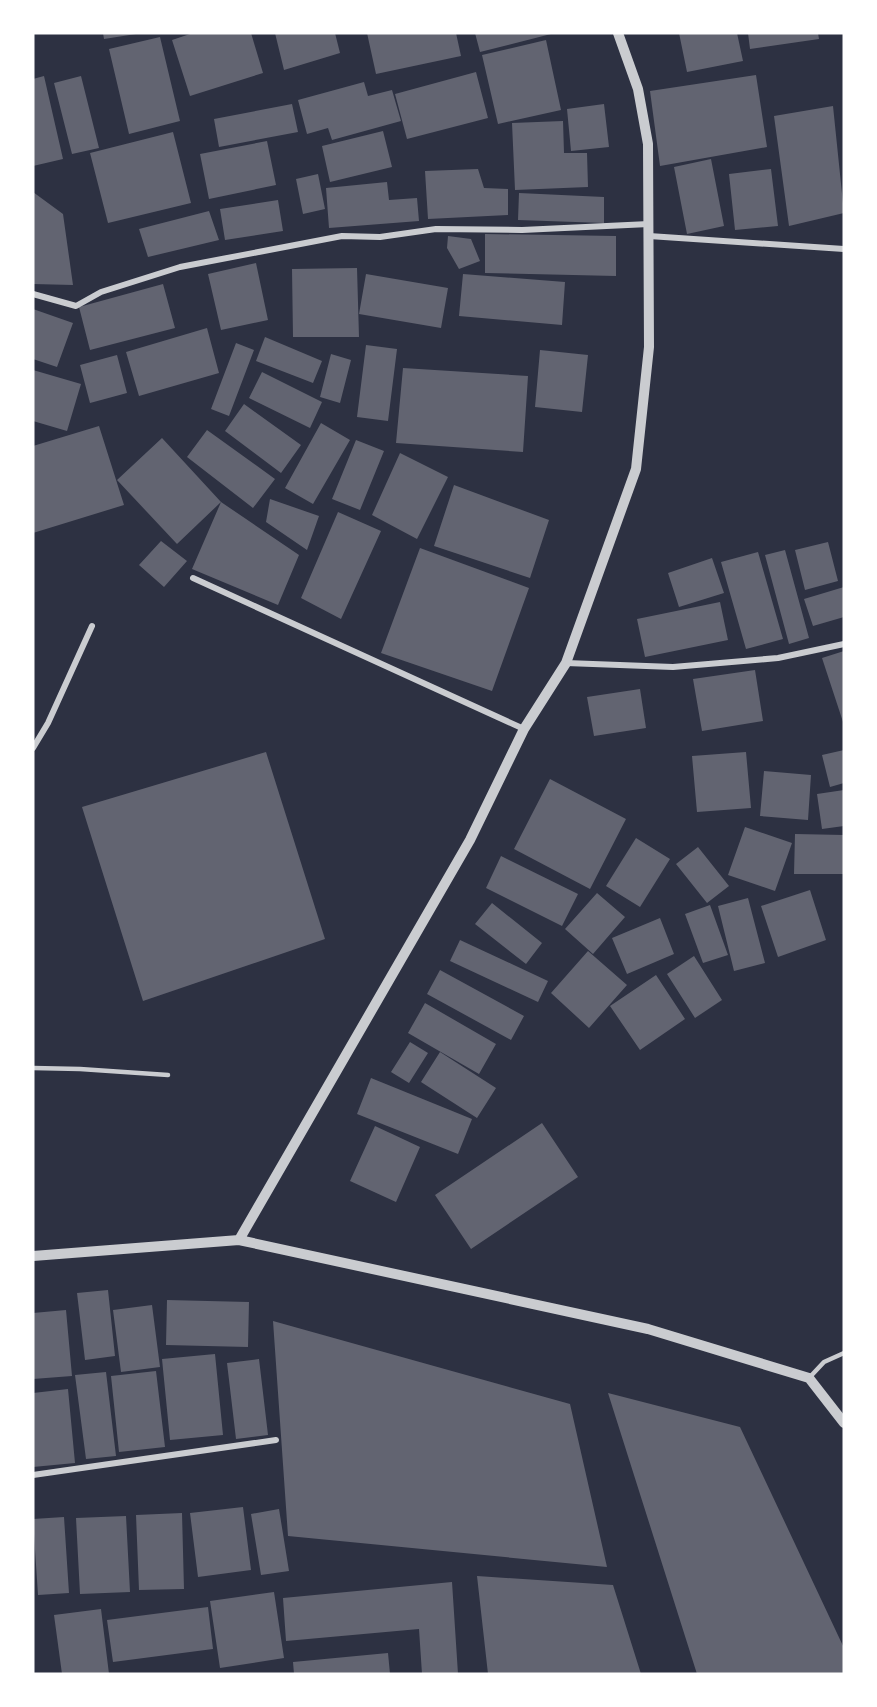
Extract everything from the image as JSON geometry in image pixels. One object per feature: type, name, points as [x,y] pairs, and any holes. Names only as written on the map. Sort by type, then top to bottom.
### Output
[{"type":"street","points":[[239,1240],[470,840],[524,729],[566,663],[636,469],[649,347],[648,144],[638,89],[618,33]]},
{"type":"street","points":[[33,294],[76,306],[100,292],[180,267],[342,236],[380,237],[436,229],[649,230],[844,249]]},
{"type":"street","points":[[193,578],[524,729]]},
{"type":"street","points":[[33,748],[48,723],[92,626]]},
{"type":"street","points":[[566,663],[673,667],[778,658],[844,644]]},
{"type":"street","points":[[33,1256],[239,1240],[648,1329],[809,1378],[844,1423]]},
{"type":"street","points":[[33,1475],[276,1440]]},
{"type":"lane","points":[[33,1068],[168,1075]]},
{"type":"lane","points":[[809,1378],[824,1362],[844,1353]]},
{"type":"building","points":[[103,33],[136,33],[136,34],[104,39]]},
{"type":"building","points":[[193,33],[251,33],[263,73],[190,96],[172,40]]},
{"type":"building","points":[[275,33],[335,33],[340,53],[284,70]]},
{"type":"building","points":[[367,33],[456,33],[461,56],[376,74]]},
{"type":"building","points":[[475,33],[551,33],[551,34],[480,52]]},
{"type":"building","points":[[679,33],[737,33],[743,61],[687,72]]},
{"type":"building","points":[[748,33],[818,33],[819,39],[750,49]]},
{"type":"building","points":[[160,37],[180,121],[129,134],[109,49]]},
{"type":"building","points":[[546,40],[561,110],[498,124],[482,55]]},
{"type":"building","points":[[476,72],[488,118],[407,139],[395,94]]},
{"type":"building","points":[[756,75],[767,147],[660,166],[650,91]]},
{"type":"building","points":[[44,76],[63,159],[33,166],[33,79]]},
{"type":"building","points":[[81,76],[99,148],[72,154],[54,83]]},
{"type":"building","points":[[364,82],[368,96],[392,90],[401,121],[332,140],[328,128],[307,134],[298,100]]},
{"type":"building","points":[[292,104],[298,132],[219,147],[214,119]]},
{"type":"building","points":[[604,104],[609,147],[571,151],[567,109]]},
{"type":"building","points":[[833,106],[844,213],[789,226],[774,116]]},
{"type":"building","points":[[563,121],[564,153],[587,153],[588,187],[515,190],[512,123]]},
{"type":"building","points":[[383,131],[392,167],[330,182],[322,146]]},
{"type":"building","points":[[173,132],[191,203],[108,223],[90,153]]},
{"type":"building","points":[[267,141],[276,185],[209,199],[200,154]]},
{"type":"building","points":[[711,159],[724,226],[687,234],[674,167]]},
{"type":"building","points":[[478,169],[484,188],[508,189],[508,215],[428,219],[425,171]]},
{"type":"building","points":[[771,169],[778,226],[735,230],[729,174]]},
{"type":"building","points":[[318,174],[325,209],[303,214],[296,179]]},
{"type":"building","points":[[387,182],[389,200],[417,198],[419,221],[329,228],[326,188]]},
{"type":"building","points":[[33,192],[63,214],[73,285],[33,284]]},
{"type":"building","points":[[519,193],[604,197],[604,223],[518,220]]},
{"type":"building","points":[[278,200],[283,231],[225,240],[220,209]]},
{"type":"building","points":[[209,211],[219,240],[148,257],[139,229]]},
{"type":"building","points":[[485,234],[616,236],[616,276],[485,273]]},
{"type":"building","points":[[448,236],[471,239],[480,261],[459,269],[447,248]]},
{"type":"building","points":[[256,263],[268,320],[221,330],[208,274]]},
{"type":"building","points":[[357,268],[359,337],[293,337],[292,269]]},
{"type":"building","points":[[366,274],[448,288],[441,328],[359,314]]},
{"type":"building","points":[[463,274],[565,282],[562,325],[459,316]]},
{"type":"building","points":[[163,284],[175,328],[90,350],[79,307]]},
{"type":"building","points":[[33,309],[73,323],[57,367],[33,359]]},
{"type":"building","points":[[207,328],[219,373],[139,396],[126,352]]},
{"type":"building","points":[[265,337],[322,361],[313,383],[256,361]]},
{"type":"building","points":[[236,343],[254,350],[229,416],[211,409]]},
{"type":"building","points":[[366,345],[397,349],[388,421],[357,417]]},
{"type":"building","points":[[540,350],[588,355],[582,412],[535,407]]},
{"type":"building","points":[[331,354],[351,360],[340,403],[320,397]]},
{"type":"building","points":[[117,355],[127,393],[90,403],[80,365]]},
{"type":"building","points":[[403,368],[528,376],[523,452],[396,443]]},
{"type":"building","points":[[33,370],[81,384],[67,431],[33,421]]},
{"type":"building","points":[[262,372],[322,402],[310,428],[249,398]]},
{"type":"building","points":[[244,404],[301,445],[281,473],[225,431]]},
{"type":"building","points":[[321,423],[350,440],[313,504],[285,488]]},
{"type":"building","points":[[99,426],[124,505],[33,533],[33,446]]},
{"type":"building","points":[[207,430],[275,479],[253,508],[187,457]]},
{"type":"building","points":[[162,438],[221,502],[177,544],[117,480]]},
{"type":"building","points":[[356,440],[384,451],[360,510],[332,499]]},
{"type":"building","points":[[400,453],[448,477],[417,539],[372,515]]},
{"type":"building","points":[[454,485],[549,520],[530,578],[434,546]]},
{"type":"building","points":[[270,499],[319,516],[307,550],[266,522]]},
{"type":"building","points":[[221,502],[299,555],[278,605],[192,569]]},
{"type":"building","points":[[338,512],[381,531],[341,619],[301,598]]},
{"type":"building","points":[[161,541],[187,561],[164,587],[139,565]]},
{"type":"building","points":[[828,542],[838,581],[805,590],[795,550]]},
{"type":"building","points":[[420,548],[529,588],[492,691],[381,653]]},
{"type":"building","points":[[785,550],[809,638],[789,644],[765,555]]},
{"type":"building","points":[[758,552],[783,639],[746,649],[721,562]]},
{"type":"building","points":[[712,558],[724,593],[679,607],[668,573]]},
{"type":"building","points":[[844,587],[844,617],[813,626],[804,599]]},
{"type":"building","points":[[720,602],[728,640],[645,657],[637,619]]},
{"type":"building","points":[[844,651],[844,725],[822,658]]},
{"type":"building","points":[[755,670],[763,721],[702,731],[693,679]]},
{"type":"building","points":[[640,689],[646,728],[594,736],[587,697]]},
{"type":"building","points":[[844,750],[844,783],[830,787],[822,755]]},
{"type":"building","points":[[266,752],[325,939],[143,1001],[82,807]]},
{"type":"building","points":[[746,752],[751,808],[697,812],[692,756]]},
{"type":"building","points":[[764,771],[811,775],[808,820],[760,816]]},
{"type":"building","points":[[550,779],[626,819],[590,889],[514,849]]},
{"type":"building","points":[[844,790],[844,826],[822,829],[817,794]]},
{"type":"building","points":[[745,827],[792,843],[775,891],[728,875]]},
{"type":"building","points":[[795,834],[844,835],[844,874],[794,874]]},
{"type":"building","points":[[636,838],[670,859],[640,907],[606,886]]},
{"type":"building","points":[[698,847],[729,886],[707,903],[676,864]]},
{"type":"building","points":[[501,856],[578,894],[562,926],[486,888]]},
{"type":"building","points":[[810,890],[826,940],[778,957],[761,906]]},
{"type":"building","points":[[597,893],[625,917],[593,954],[565,929]]},
{"type":"building","points":[[748,898],[765,963],[734,971],[718,906]]},
{"type":"building","points":[[492,903],[542,943],[526,964],[475,924]]},
{"type":"building","points":[[710,905],[728,955],[703,963],[685,914]]},
{"type":"building","points":[[660,918],[674,954],[627,974],[612,938]]},
{"type":"building","points":[[460,940],[548,981],[538,1002],[450,961]]},
{"type":"building","points":[[588,951],[627,985],[589,1028],[551,993]]},
{"type":"building","points":[[694,956],[722,1000],[695,1018],[667,974]]},
{"type":"building","points":[[440,970],[524,1016],[511,1040],[427,994]]},
{"type":"building","points":[[656,975],[685,1019],[640,1050],[610,1006]]},
{"type":"building","points":[[425,1003],[496,1044],[479,1074],[408,1033]]},
{"type":"building","points":[[410,1042],[428,1053],[409,1083],[391,1072]]},
{"type":"building","points":[[440,1052],[496,1088],[477,1118],[421,1082]]},
{"type":"building","points":[[371,1078],[472,1119],[458,1154],[357,1114]]},
{"type":"building","points":[[542,1123],[578,1177],[471,1249],[435,1195]]},
{"type":"building","points":[[375,1126],[420,1147],[396,1202],[350,1181]]},
{"type":"building","points":[[108,1290],[115,1356],[85,1360],[77,1293]]},
{"type":"building","points":[[167,1300],[249,1302],[248,1347],[166,1345]]},
{"type":"building","points":[[152,1305],[160,1367],[121,1372],[113,1310]]},
{"type":"building","points":[[66,1310],[72,1376],[33,1379],[33,1313]]},
{"type":"building","points":[[273,1321],[570,1404],[607,1567],[288,1536]]},
{"type":"building","points":[[215,1354],[223,1435],[170,1440],[162,1359]]},
{"type":"building","points":[[259,1359],[268,1435],[236,1439],[227,1363]]},
{"type":"building","points":[[156,1371],[165,1447],[119,1452],[111,1376]]},
{"type":"building","points":[[106,1372],[116,1456],[86,1459],[75,1375]]},
{"type":"building","points":[[68,1389],[75,1463],[33,1467],[33,1393]]},
{"type":"building","points":[[608,1393],[740,1427],[844,1648],[844,1674],[697,1674]]},
{"type":"building","points":[[243,1507],[251,1570],[198,1577],[190,1513]]},
{"type":"building","points":[[279,1509],[289,1571],[261,1575],[251,1514]]},
{"type":"building","points":[[182,1513],[184,1589],[139,1590],[136,1515]]},
{"type":"building","points":[[126,1516],[130,1592],[80,1594],[76,1518]]},
{"type":"building","points":[[64,1517],[69,1593],[38,1595],[33,1519]]},
{"type":"building","points":[[477,1576],[613,1585],[641,1674],[488,1674]]},
{"type":"building","points":[[452,1582],[458,1674],[422,1674],[419,1629],[286,1641],[283,1598]]},
{"type":"building","points":[[274,1592],[284,1658],[220,1668],[210,1601]]},
{"type":"building","points":[[208,1607],[213,1649],[113,1662],[107,1620]]},
{"type":"building","points":[[101,1609],[109,1674],[62,1674],[54,1615]]},
{"type":"building","points":[[388,1653],[390,1674],[294,1674],[293,1662]]}]
